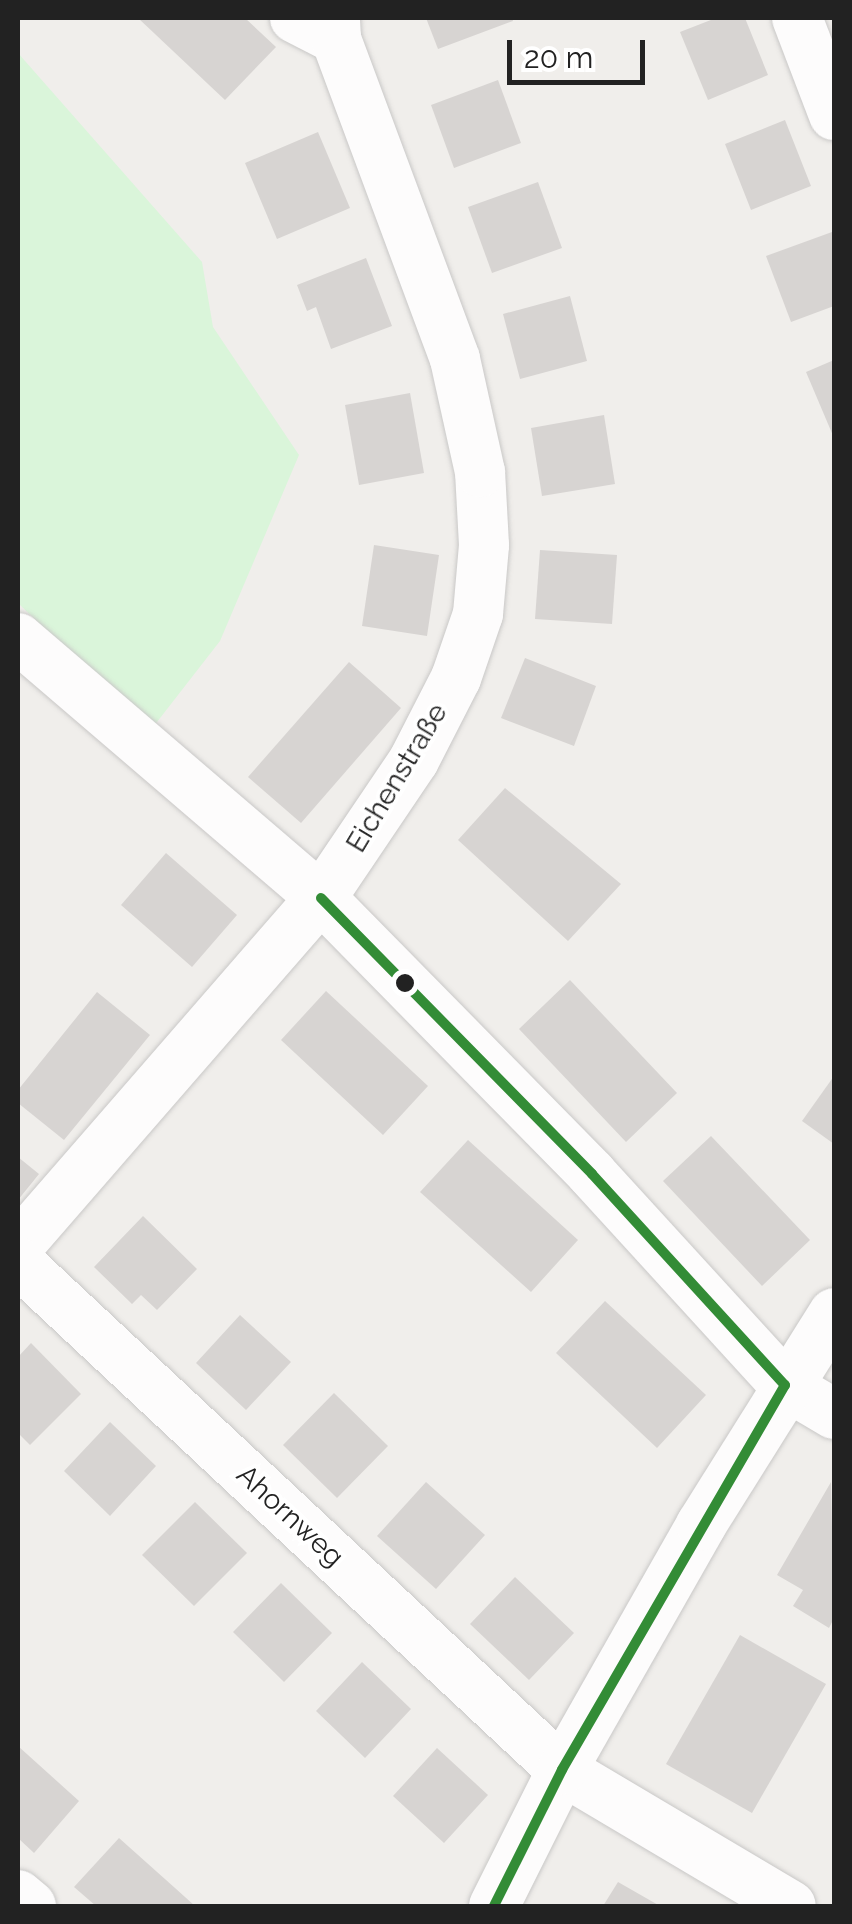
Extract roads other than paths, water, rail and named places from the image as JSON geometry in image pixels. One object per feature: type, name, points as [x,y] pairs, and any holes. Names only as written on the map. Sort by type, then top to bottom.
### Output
[{"type":"street","points":[[797,18],[834,115]]},
{"type":"street","name":"Eichenstraße","points":[[18,1246],[321,898],[414,760],[456,678],[478,614],[484,545],[480,472],[455,359],[322,25]]},
{"type":"street","points":[[18,638],[321,898],[592,1174],[785,1385],[834,1414]]},
{"type":"street","name":"Ahornweg","points":[[18,1262],[562,1770],[791,1906]]},
{"type":"street","points":[[494,1906],[562,1770],[785,1385],[834,1312]]},
{"type":"street","points":[[18,1895],[31,1906]]}]
